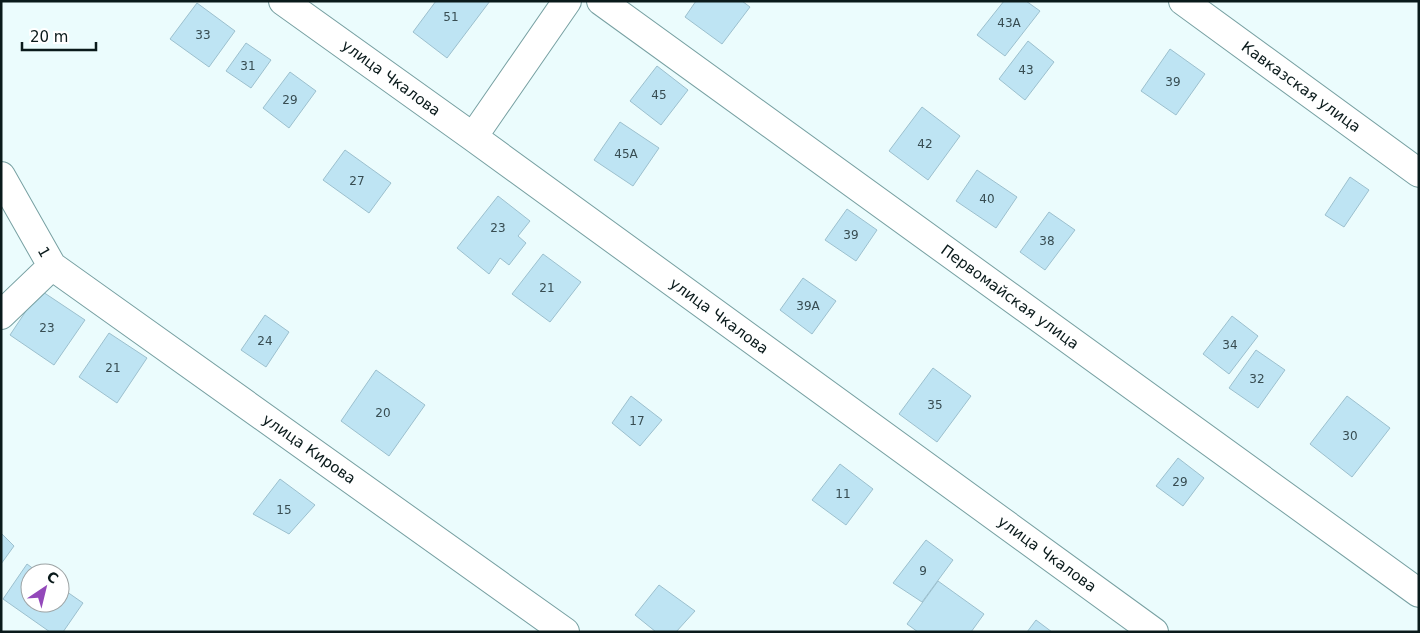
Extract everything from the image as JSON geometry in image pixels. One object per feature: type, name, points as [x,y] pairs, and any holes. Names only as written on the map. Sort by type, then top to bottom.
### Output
[{"type":"street","name":"улица Чкалова","points":[[283,1],[1154,632]]},
{"type":"street","points":[[473,137],[566,1]]},
{"type":"street","name":"Первомайская улица","points":[[601,1],[1419,592]]},
{"type":"street","name":"Кавказская улица","points":[[1183,1],[1419,173]]},
{"type":"street","name":"1","points":[[1,176],[52,266],[1,314]]},
{"type":"street","name":"улица Кирова","points":[[52,266],[565,632]]},
{"type":"building","points":[[436,1],[490,1],[447,58],[413,32]]},
{"type":"building","points":[[696,1],[742,1],[750,7],[722,44],[685,17]]},
{"type":"building","points":[[1004,1],[1026,1],[1040,11],[1005,56],[977,35]]},
{"type":"building","points":[[197,3],[235,31],[209,67],[170,39]]},
{"type":"building","points":[[1028,41],[1054,62],[1025,100],[999,79]]},
{"type":"building","points":[[246,43],[271,60],[251,88],[226,71]]},
{"type":"building","points":[[1170,49],[1205,74],[1176,115],[1141,91]]},
{"type":"building","points":[[657,66],[688,90],[661,125],[630,101]]},
{"type":"building","points":[[290,72],[316,91],[289,128],[263,108]]},
{"type":"building","points":[[922,107],[960,136],[928,180],[889,151]]},
{"type":"building","points":[[620,122],[659,148],[633,186],[594,160]]},
{"type":"building","points":[[345,150],[391,183],[369,213],[323,180]]},
{"type":"building","points":[[977,170],[1017,197],[996,228],[956,201]]},
{"type":"building","points":[[1350,177],[1369,190],[1344,227],[1325,215]]},
{"type":"building","points":[[498,196],[530,221],[518,236],[526,243],[509,265],[500,258],[489,274],[457,248]]},
{"type":"building","points":[[847,209],[877,230],[856,261],[825,240]]},
{"type":"building","points":[[1049,212],[1075,230],[1045,270],[1020,252]]},
{"type":"building","points":[[543,254],[581,282],[550,322],[512,294]]},
{"type":"building","points":[[803,278],[836,301],[812,334],[780,310]]},
{"type":"building","points":[[40,290],[85,320],[54,365],[10,335]]},
{"type":"building","points":[[265,315],[289,332],[266,367],[241,350]]},
{"type":"building","points":[[1232,316],[1258,336],[1229,374],[1203,354]]},
{"type":"building","points":[[109,333],[147,358],[117,403],[79,377]]},
{"type":"building","points":[[1256,350],[1285,370],[1258,408],[1229,388]]},
{"type":"building","points":[[933,368],[971,396],[937,442],[899,414]]},
{"type":"building","points":[[376,370],[425,405],[389,456],[341,421]]},
{"type":"building","points":[[631,396],[662,420],[640,446],[612,423]]},
{"type":"building","points":[[1347,396],[1390,428],[1352,477],[1310,444]]},
{"type":"building","points":[[1178,458],[1204,478],[1183,506],[1156,486]]},
{"type":"building","points":[[840,464],[873,489],[846,525],[812,500]]},
{"type":"building","points":[[280,479],[315,505],[289,534],[253,514]]},
{"type":"building","points":[[1,533],[14,546],[1,564]]},
{"type":"building","points":[[926,540],[953,560],[922,602],[893,583]]},
{"type":"building","points":[[20,574],[20,611],[3,599]]},
{"type":"building","points":[[938,581],[984,614],[971,632],[918,632],[907,624]]},
{"type":"building","points":[[659,585],[695,611],[676,632],[656,632],[635,615]]},
{"type":"building","points":[[70,594],[83,603],[63,632],[50,632],[23,613],[70,613]]},
{"type":"building","points":[[1036,620],[1052,632],[1027,632]]}]
